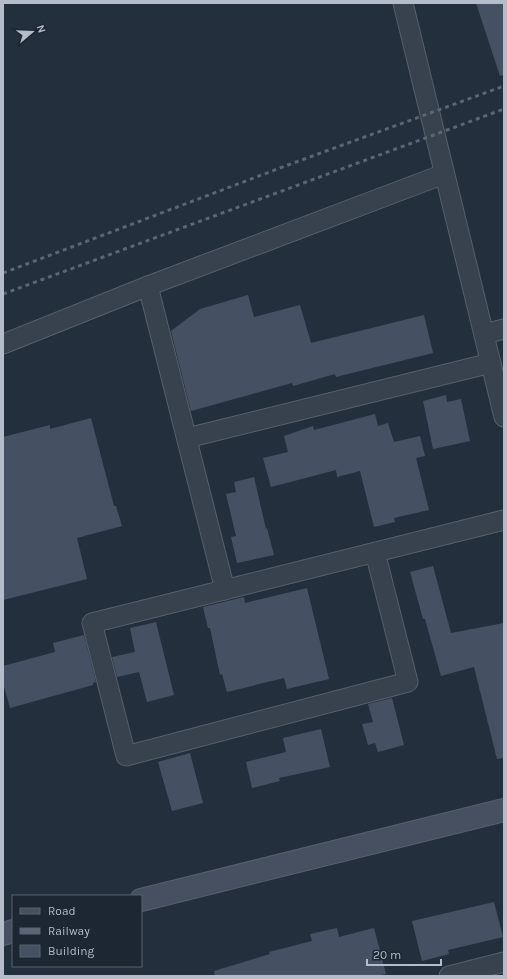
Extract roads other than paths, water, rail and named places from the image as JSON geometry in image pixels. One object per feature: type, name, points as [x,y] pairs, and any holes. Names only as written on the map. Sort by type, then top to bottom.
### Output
[{"type":"street","points":[[403,3],[504,417]]},
{"type":"street","points":[[3,344],[148,286],[444,174]]},
{"type":"street","points":[[148,286],[225,590]]},
{"type":"street","points":[[484,334],[504,329]]},
{"type":"street","points":[[187,438],[491,363]]},
{"type":"street","points":[[375,552],[408,682],[126,756],[92,623],[225,590],[375,552],[504,520]]},
{"type":"street","points":[[142,900],[504,810]]},
{"type":"street","points":[[449,976],[501,967]]},
{"type":"railway","points":[[3,273],[288,165],[504,86]]},
{"type":"railway","points":[[3,294],[504,109]]}]
